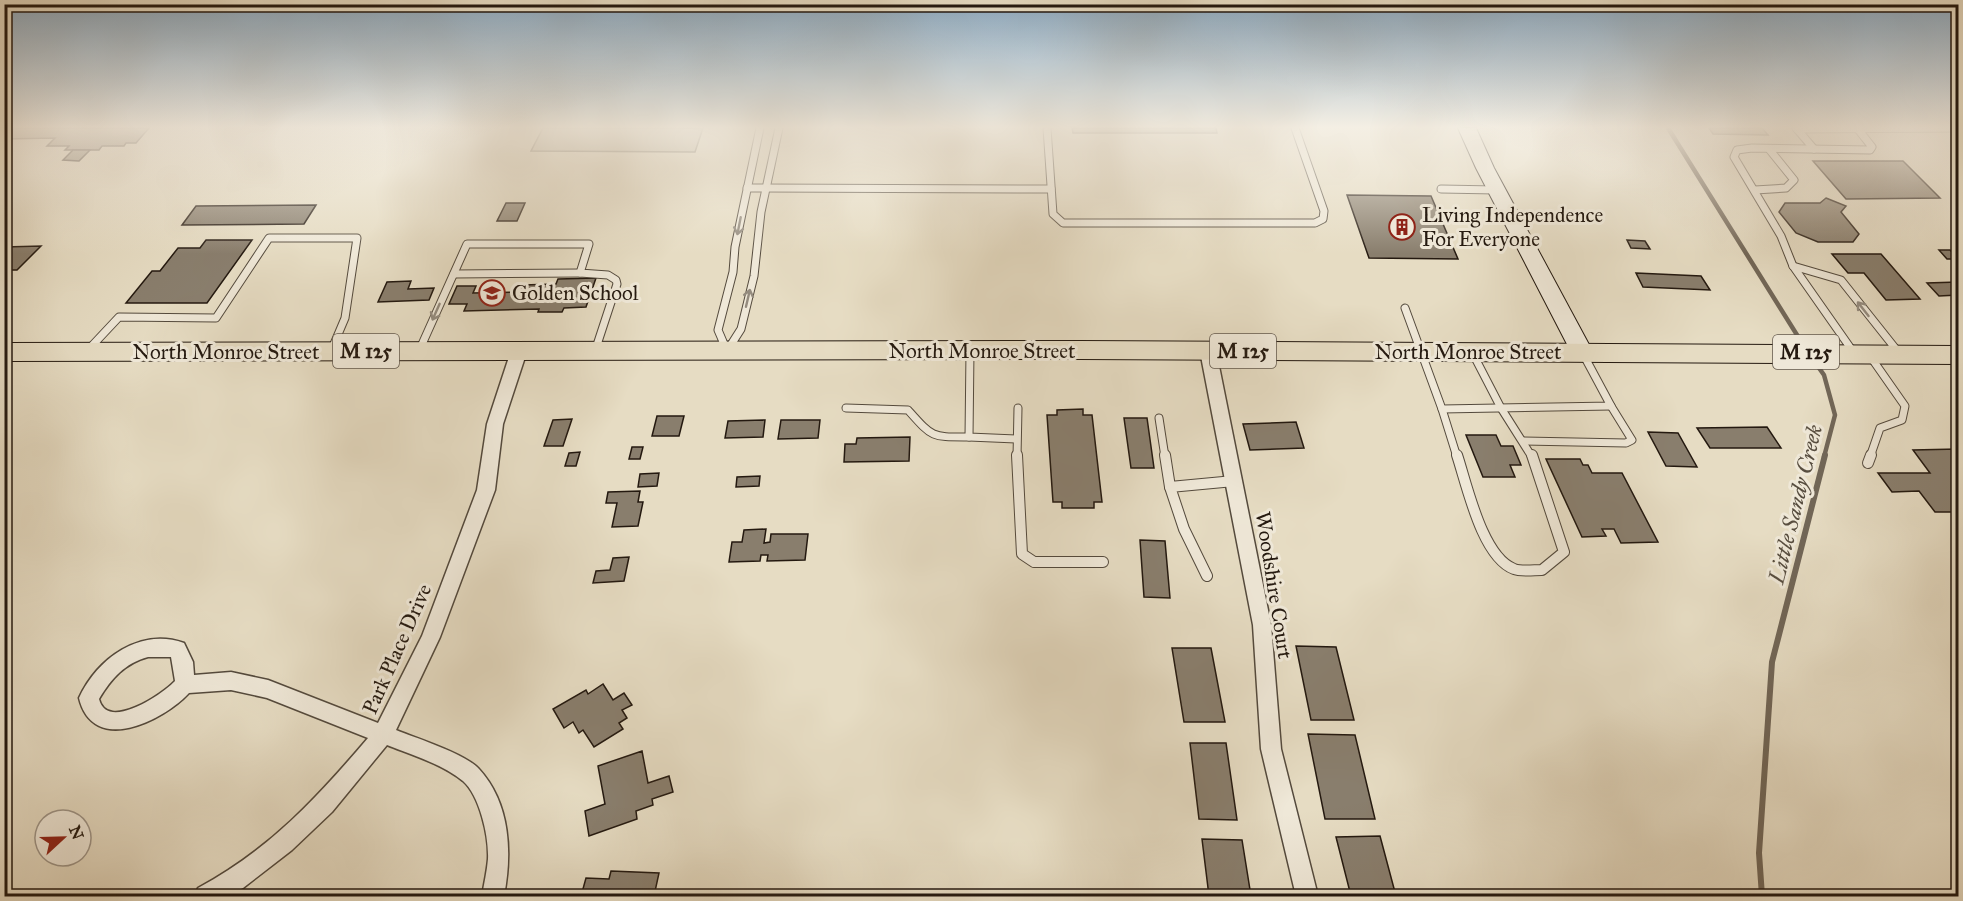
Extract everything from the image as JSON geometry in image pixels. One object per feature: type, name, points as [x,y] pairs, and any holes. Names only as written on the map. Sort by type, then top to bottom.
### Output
[{"type":"main road","name":"North Monroe Street","points":[[4,352],[1208,351],[1959,354]]},
{"type":"street","points":[[1487,170],[1582,352]]},
{"type":"street","name":"Park Place Drive","points":[[206,897],[235,880],[284,842],[324,805],[383,735],[431,637],[486,490],[495,424],[519,351]]},
{"type":"street","name":"Woodshire Court","points":[[1208,351],[1262,624],[1271,748],[1307,897]]},
{"type":"street","points":[[185,684],[183,662],[177,649],[157,646],[132,653],[109,667],[98,680],[89,698],[93,712],[104,719],[120,721],[146,713],[171,699],[185,684],[231,681],[268,689],[436,755],[471,775],[486,798],[496,828],[499,858],[493,897]]},
{"type":"lane","points":[[727,351],[718,330],[734,272],[735,247],[751,170]]},
{"type":"lane","points":[[727,351],[741,329],[754,276],[770,170]]},
{"type":"lane","points":[[1050,170],[1053,214],[1058,220],[1071,224],[1315,223],[1323,219],[1324,211],[1310,170]]},
{"type":"lane","points":[[1742,170],[1781,236],[1793,266],[1905,406],[1902,420],[1880,428],[1868,463]]},
{"type":"lane","points":[[1755,190],[1786,188],[1794,180],[1786,170]]},
{"type":"lane","points":[[747,188],[1051,189]]},
{"type":"lane","points":[[1441,189],[1496,190]]},
{"type":"lane","points":[[86,352],[119,317],[216,318],[269,238],[357,238],[345,318],[331,351]]},
{"type":"lane","points":[[419,351],[467,244],[589,244],[580,273]]},
{"type":"lane","points":[[1793,266],[1840,280],[1900,354]]},
{"type":"lane","points":[[454,273],[608,275],[616,280],[617,284],[594,351]]},
{"type":"lane","points":[[1405,308],[1442,408],[1484,538],[1500,558],[1514,568],[1542,570],[1564,552],[1530,450],[1501,408],[1472,352]]},
{"type":"lane","points":[[969,437],[970,351]]},
{"type":"lane","points":[[1523,441],[1626,443],[1632,440],[1582,352]]},
{"type":"lane","points":[[1442,408],[1611,406]]},
{"type":"lane","points":[[846,408],[908,410],[930,433],[944,437],[1016,439]]},
{"type":"lane","points":[[1018,408],[1016,439],[1022,554],[1034,562],[1103,562]]},
{"type":"lane","points":[[1159,418],[1170,488],[1184,529],[1207,576]]},
{"type":"lane","points":[[1170,488],[1234,481]]},
{"type":"building","points":[[1821,170],[1912,170],[1940,198],[1846,199]]},
{"type":"building","name":"Living Independence For Everyone","points":[[1347,195],[1431,196],[1458,259],[1369,258]]},
{"type":"building","points":[[1826,198],[1846,206],[1841,212],[1859,234],[1853,242],[1818,242],[1796,233],[1779,212],[1785,203],[1820,203]]},
{"type":"building","points":[[506,203],[525,203],[517,221],[497,221]]},
{"type":"building","points":[[316,205],[304,224],[182,225],[196,206]]},
{"type":"building","points":[[206,240],[252,240],[207,303],[126,303],[152,271],[160,271],[178,248],[200,248]]},
{"type":"building","points":[[1627,240],[1645,241],[1650,249],[1631,248]]},
{"type":"building","points":[[41,246],[17,270],[4,270],[4,247]]},
{"type":"building","points":[[1939,250],[1950,250],[1958,259],[1947,259]]},
{"type":"building","points":[[1832,254],[1881,254],[1920,299],[1886,300],[1864,273],[1848,273]]},
{"type":"building","points":[[1636,273],[1701,276],[1710,290],[1643,287]]},
{"type":"building","points":[[596,278],[586,307],[564,308],[562,312],[538,312],[539,309],[464,311],[467,304],[449,304],[457,286],[476,286],[473,293],[520,292],[523,285],[556,284],[558,279]]},
{"type":"building","points":[[411,281],[408,289],[434,288],[429,300],[378,302],[387,282]]},
{"type":"building","points":[[1958,282],[1958,295],[1939,296],[1927,283]]},
{"type":"building","points":[[1083,409],[1083,415],[1092,415],[1102,502],[1094,502],[1094,508],[1062,508],[1062,502],[1053,502],[1047,415],[1057,415],[1057,410]]},
{"type":"building","points":[[657,416],[684,416],[679,436],[652,436]]},
{"type":"building","points":[[1124,418],[1147,418],[1154,468],[1131,468]]},
{"type":"building","points":[[572,419],[563,446],[544,446],[553,420]]},
{"type":"building","points":[[765,420],[763,437],[725,438],[728,421]]},
{"type":"building","points":[[781,420],[820,420],[818,438],[778,439]]},
{"type":"building","points":[[1296,422],[1304,448],[1250,450],[1243,424]]},
{"type":"building","points":[[1767,427],[1781,448],[1710,448],[1697,428]]},
{"type":"building","points":[[1648,432],[1678,433],[1697,467],[1666,466]]},
{"type":"building","points":[[1466,435],[1496,435],[1501,446],[1513,446],[1521,465],[1510,465],[1515,477],[1483,477]]},
{"type":"building","points":[[910,437],[909,461],[844,462],[845,444],[856,444],[857,438]]},
{"type":"building","points":[[632,447],[643,447],[640,459],[629,459]]},
{"type":"building","points":[[1958,449],[1958,512],[1935,512],[1919,491],[1892,492],[1878,473],[1930,473],[1913,450]]},
{"type":"building","points":[[580,452],[576,466],[565,466],[569,453]]},
{"type":"building","points":[[1546,459],[1580,459],[1583,465],[1588,465],[1592,473],[1622,473],[1658,542],[1621,543],[1614,529],[1602,529],[1606,536],[1582,537]]},
{"type":"building","points":[[659,473],[657,486],[638,487],[640,474]]},
{"type":"building","points":[[760,476],[759,486],[736,487],[737,477]]},
{"type":"building","points":[[640,491],[638,502],[643,502],[638,526],[612,527],[617,503],[606,503],[608,492]]},
{"type":"building","points":[[766,529],[764,543],[770,542],[771,534],[808,534],[805,560],[767,561],[768,555],[761,555],[760,561],[729,562],[732,542],[742,542],[744,530]]},
{"type":"building","points":[[1140,540],[1165,541],[1170,598],[1144,597]]},
{"type":"building","points":[[629,557],[624,581],[593,583],[596,571],[610,570],[613,558]]},
{"type":"building","points":[[1296,646],[1336,647],[1354,720],[1311,720]]},
{"type":"building","points":[[1172,648],[1211,648],[1225,722],[1184,722]]},
{"type":"building","points":[[603,684],[613,700],[624,693],[632,705],[622,710],[627,718],[619,723],[623,729],[594,747],[583,730],[579,733],[573,722],[564,728],[553,709],[586,690],[588,694]]},
{"type":"building","points":[[1308,734],[1355,735],[1375,819],[1325,819]]},
{"type":"building","points":[[1190,743],[1226,743],[1237,820],[1199,819]]},
{"type":"building","points":[[642,751],[648,783],[669,776],[673,792],[652,799],[653,805],[636,811],[637,819],[589,836],[585,811],[605,804],[598,766]]},
{"type":"building","points":[[1380,836],[1396,896],[1351,896],[1336,837]]},
{"type":"building","points":[[1202,839],[1242,840],[1251,896],[1209,896]]},
{"type":"building","points":[[611,871],[659,873],[654,896],[581,896],[586,878],[609,879]]},
{"type":"waterway","name":"Little Sandy Creek","points":[[1694,170],[1807,351]]},
{"type":"waterway","name":"Little Sandy Creek","points":[[1812,358],[1824,375],[1835,415],[1824,457]]},
{"type":"waterway","name":"Little Sandy Creek","points":[[1762,896],[1759,853],[1772,662],[1825,455]]},
{"type":"place","name":"Living Independence For Everyone","points":[[1402,227]]},
{"type":"place","name":"Golden School","points":[[492,293]]}]
